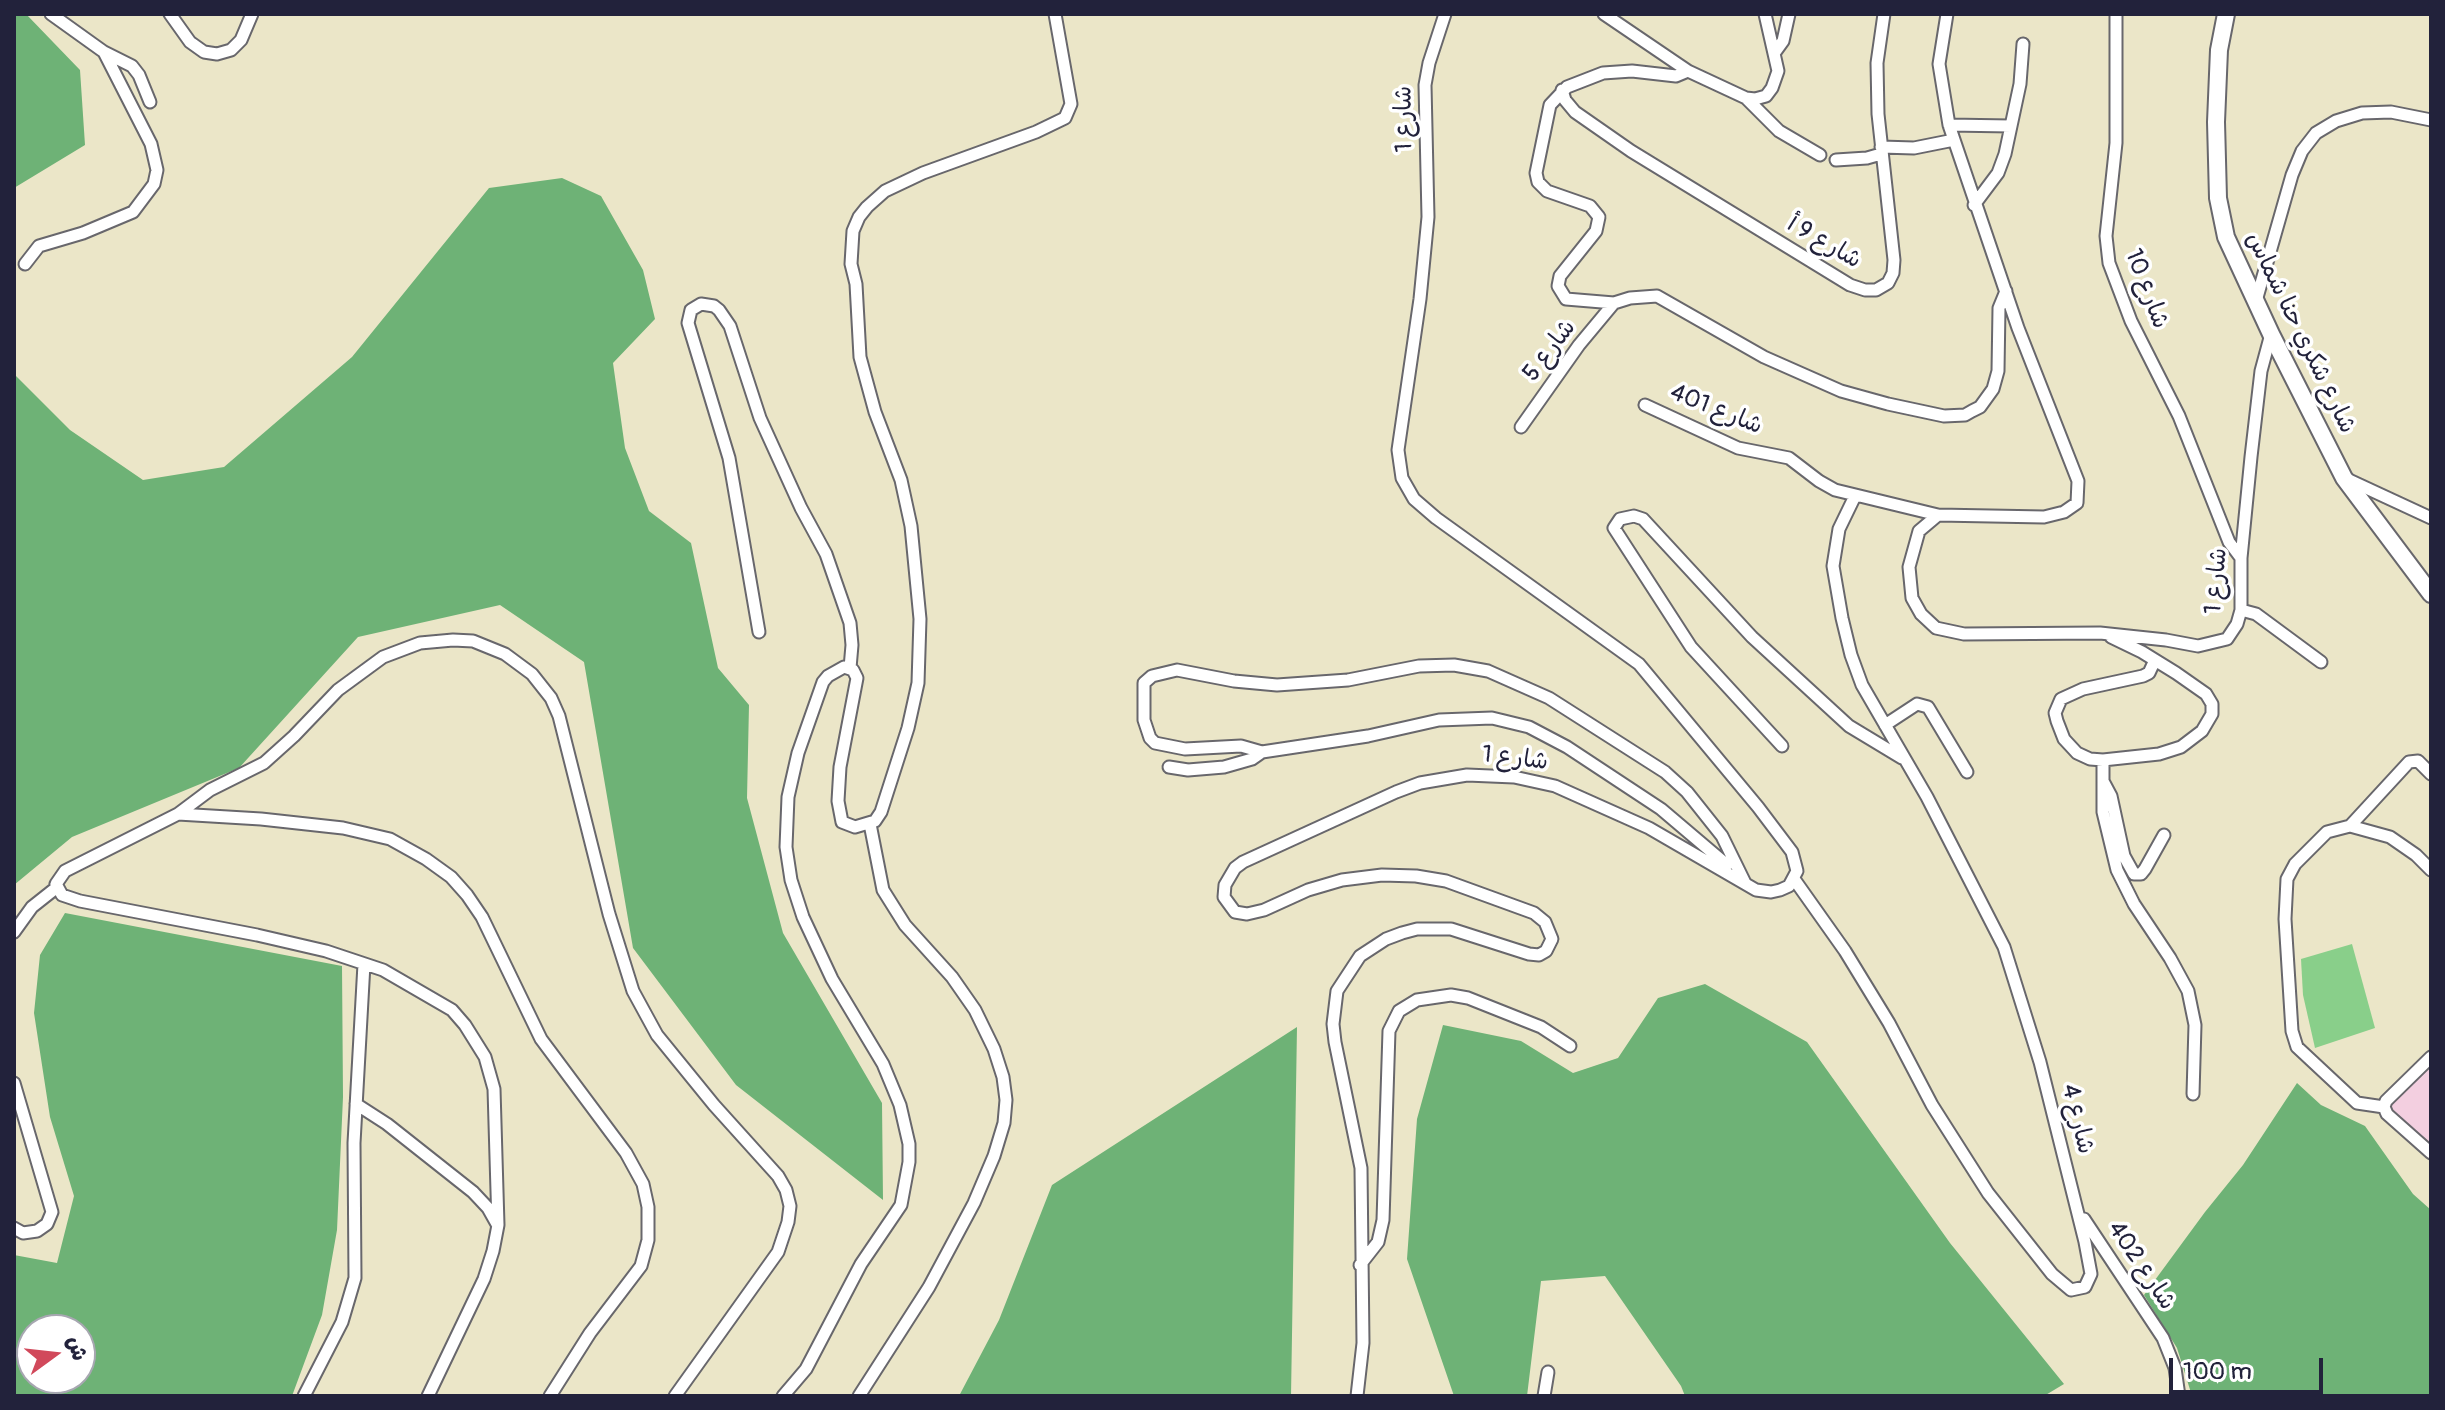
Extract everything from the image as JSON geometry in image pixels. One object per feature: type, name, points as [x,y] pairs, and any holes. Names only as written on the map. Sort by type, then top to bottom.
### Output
[{"type":"street","points":[[51,14],[104,52],[132,66],[150,102]]},
{"type":"street","points":[[170,14],[190,42],[204,52],[217,54],[231,50],[241,40],[252,14]]},
{"type":"street","points":[[759,632],[729,458],[688,323],[691,310],[701,304],[714,306],[730,326],[760,418],[826,554],[850,623],[853,638],[850,668],[857,678],[840,767],[839,813],[842,822],[848,825],[870,824],[881,812],[908,728],[918,683],[920,619],[911,526],[903,488],[875,412],[860,357],[856,284],[851,264],[853,231],[867,207],[885,191],[1065,118],[1071,104],[1055,14]]},
{"type":"street","name":"شارع 1","points":[[1357,1396],[1363,1363],[1361,1168],[1333,1024],[1334,1006],[1343,980],[1360,956],[1386,939],[1417,929],[1451,929],[1539,955],[1551,944],[1551,931],[1534,913],[1446,881],[1416,876],[1382,875],[1342,880],[1308,890],[1264,910],[1247,914],[1235,912],[1224,897],[1225,885],[1235,868],[1396,792],[1440,779],[1492,775],[1534,780],[1562,789],[1649,828],[1744,878],[1756,890],[1771,892],[1789,886],[1797,871],[1792,852],[1713,750],[1639,664],[1436,518],[1414,499],[1402,478],[1398,450],[1420,299],[1428,217],[1425,85],[1445,14]]},
{"type":"street","points":[[1604,14],[1688,71],[1746,98],[1779,131],[1820,155]]},
{"type":"street","points":[[1746,98],[1766,96],[1778,71],[1765,14]]},
{"type":"street","points":[[1775,52],[1783,41],[1789,14]]},
{"type":"street","name":"شارع 9 أ","points":[[1562,90],[1569,106],[1603,133],[1783,245],[1850,285],[1865,290],[1884,286],[1893,273],[1894,260],[1878,114],[1877,63],[1884,14]]},
{"type":"street","points":[[1688,71],[1676,76],[1615,71],[1588,77],[1562,90],[1550,105],[1536,173],[1538,182],[1547,191],[1590,206],[1599,217],[1596,231],[1563,271],[1558,286],[1563,296],[1569,301],[1614,303],[1657,296],[1764,357],[1841,391],[1925,413],[1965,415],[1980,407],[1997,381],[1999,308],[2006,291],[1949,125],[1939,64],[1947,14]]},
{"type":"street","name":"شارع 10","points":[[2116,14],[2116,143],[2106,236],[2109,263],[2131,321],[2179,416],[2229,542],[2241,558]]},
{"type":"street","name":"شارع شكري حنا شماس","points":[[2226,14],[2216,84],[2218,198],[2226,237],[2344,478],[2431,594]]},
{"type":"street","points":[[1974,205],[1998,173],[2023,68],[2023,44]]},
{"type":"street","points":[[25,264],[39,246],[83,233],[133,212],[154,184],[157,170],[151,144],[104,52]]},
{"type":"street","points":[[2256,301],[2292,175],[2302,151],[2316,133],[2336,121],[2362,113],[2391,112],[2431,120]]},
{"type":"street","points":[[1949,125],[2011,126]]},
{"type":"street","points":[[1836,160],[1867,158],[1881,151],[1921,148],[1954,140]]},
{"type":"street","name":"شارع 401","points":[[1645,405],[1738,448],[1789,458],[1819,481],[1855,496],[1938,515],[2044,517],[2064,512],[2077,503],[2078,481],[2006,291]]},
{"type":"street","name":"شارع 5","points":[[1521,427],[1579,345],[1614,303]]},
{"type":"street","name":"شارع 1","points":[[2100,633],[2198,646],[2213,645],[2227,639],[2232,633],[2241,610],[2241,558],[2258,393],[2271,334]]},
{"type":"street","points":[[2344,478],[2431,518]]},
{"type":"street","name":"شارع 4","points":[[1794,879],[1837,939],[1882,1011],[1960,1151],[2052,1274],[2071,1290],[2085,1287],[2091,1274],[2077,1206],[2040,1062],[2004,947],[1857,672],[1834,578],[1834,553],[1839,529],[1855,496]]},
{"type":"street","points":[[1938,515],[1919,531],[1909,567],[1912,598],[1930,624],[1964,634],[2100,633],[2132,646],[2155,660],[2206,694],[2212,704],[2212,714],[2202,731],[2181,747],[2159,754],[2103,760],[2090,759],[2071,748],[2059,729],[2055,713],[2057,705],[2072,692],[2143,676],[2149,673],[2155,660]]},
{"type":"street","points":[[1782,746],[1691,647],[1614,528],[1620,519],[1634,516],[1643,519],[1752,637],[1849,726],[1906,761]]},
{"type":"street","points":[[2241,610],[2256,614],[2321,662]]},
{"type":"street","points":[[14,932],[32,907],[56,888],[58,878],[65,871],[178,814],[210,790],[264,763],[338,690],[383,657],[437,640],[473,641],[505,654],[543,686],[559,716],[609,914],[633,991],[657,1035],[778,1176],[790,1206],[786,1231],[778,1252],[675,1396]]},
{"type":"street","points":[[1454,665],[1488,671],[1549,698],[1665,772],[1707,815],[1730,849],[1744,878],[1638,792],[1547,735],[1510,722],[1478,716],[1439,720],[1368,736],[1262,752],[1241,746],[1185,749],[1155,743],[1150,738],[1144,720],[1144,683],[1152,676],[1177,670],[1234,681],[1277,685],[1348,680],[1419,666],[1454,665]]},
{"type":"street","points":[[783,1396],[806,1369],[861,1264],[901,1205],[909,1162],[906,1126],[892,1084],[817,949],[795,896],[788,866],[786,817],[798,753],[823,682],[836,670],[850,668]]},
{"type":"street","points":[[1885,725],[1917,704],[1928,707],[1967,772]]},
{"type":"street","points":[[1169,767],[1188,770],[1224,767],[1252,759],[1262,752]]},
{"type":"street","points":[[2103,760],[2103,812],[2117,870],[2134,904],[2188,991],[2195,1025],[2193,1094]]},
{"type":"street","points":[[2350,826],[2409,762],[2418,761],[2431,774]]},
{"type":"street","points":[[2102,778],[2111,796],[2124,856],[2134,874],[2141,874],[2145,869],[2164,835]]},
{"type":"street","points":[[178,814],[343,828],[390,839],[451,877],[482,917],[523,1008],[541,1039],[626,1153],[643,1184],[648,1207],[648,1240],[641,1266],[575,1354],[550,1396]]},
{"type":"street","points":[[859,1396],[929,1287],[974,1203],[994,1156],[1004,1123],[1006,1100],[994,1049],[975,1010],[952,977],[905,925],[883,890],[870,824]]},
{"type":"street","points":[[2384,1107],[2357,1103],[2297,1047],[2292,1031],[2285,919],[2287,879],[2295,864],[2327,832],[2350,826],[2390,837],[2431,870]]},
{"type":"street","points":[[56,888],[62,895],[80,901],[135,909],[257,935],[326,951],[383,970],[452,1010],[465,1025],[485,1057],[494,1089],[498,1225],[484,1279],[428,1396]]},
{"type":"street","points":[[304,1396],[342,1322],[353,1291],[356,1104],[364,964]]},
{"type":"street","points":[[1360,1265],[1378,1242],[1383,1220],[1389,1031],[1399,1011],[1417,1000],[1451,995],[1468,998],[1541,1027],[1570,1046]]},
{"type":"street","points":[[2431,1057],[2386,1101],[2384,1107],[2387,1114],[2431,1153]]},
{"type":"street","points":[[14,1083],[52,1212],[47,1224],[37,1231],[23,1233],[14,1228]]},
{"type":"street","points":[[356,1104],[387,1124],[473,1192],[498,1225]]},
{"type":"street","name":"شارع 402","points":[[2077,1206],[2098,1243],[2163,1338],[2175,1368],[2179,1396]]},
{"type":"street","points":[[1544,1396],[1548,1372]]},
{"type":"shaded area","points":[[2431,1062],[2431,1147],[2386,1106]]},
{"type":"green space","points":[[14,14],[26,14],[80,70],[85,145],[14,188]]},
{"type":"green space","points":[[562,178],[601,196],[643,270],[655,319],[613,363],[625,448],[649,511],[691,543],[718,668],[749,705],[747,798],[783,933],[882,1103],[883,1200],[736,1085],[633,948],[584,662],[500,605],[358,637],[239,768],[72,837],[14,885],[14,374],[70,430],[143,480],[224,467],[352,357],[489,188]]},
{"type":"green space","points":[[65,913],[342,966],[343,1097],[337,1230],[322,1315],[292,1396],[14,1396],[14,1255],[57,1263],[74,1196],[50,1117],[34,1013],[40,955]]},
{"type":"green space","points":[[2352,944],[2375,1028],[2315,1048],[2303,995],[2301,959]]},
{"type":"green space","points":[[1705,984],[1807,1042],[1950,1243],[2064,1384],[2044,1396],[1685,1396],[1605,1276],[1541,1281],[1527,1396],[1454,1396],[1407,1259],[1417,1119],[1443,1025],[1521,1041],[1573,1073],[1618,1058],[1658,998]]},
{"type":"green space","points":[[1297,1027],[1291,1396],[959,1396],[999,1320],[1052,1185]]},
{"type":"green space","points":[[2297,1083],[2321,1105],[2365,1126],[2413,1194],[2431,1210],[2431,1396],[2192,1396],[2177,1348],[2144,1295],[2243,1165]]}]
